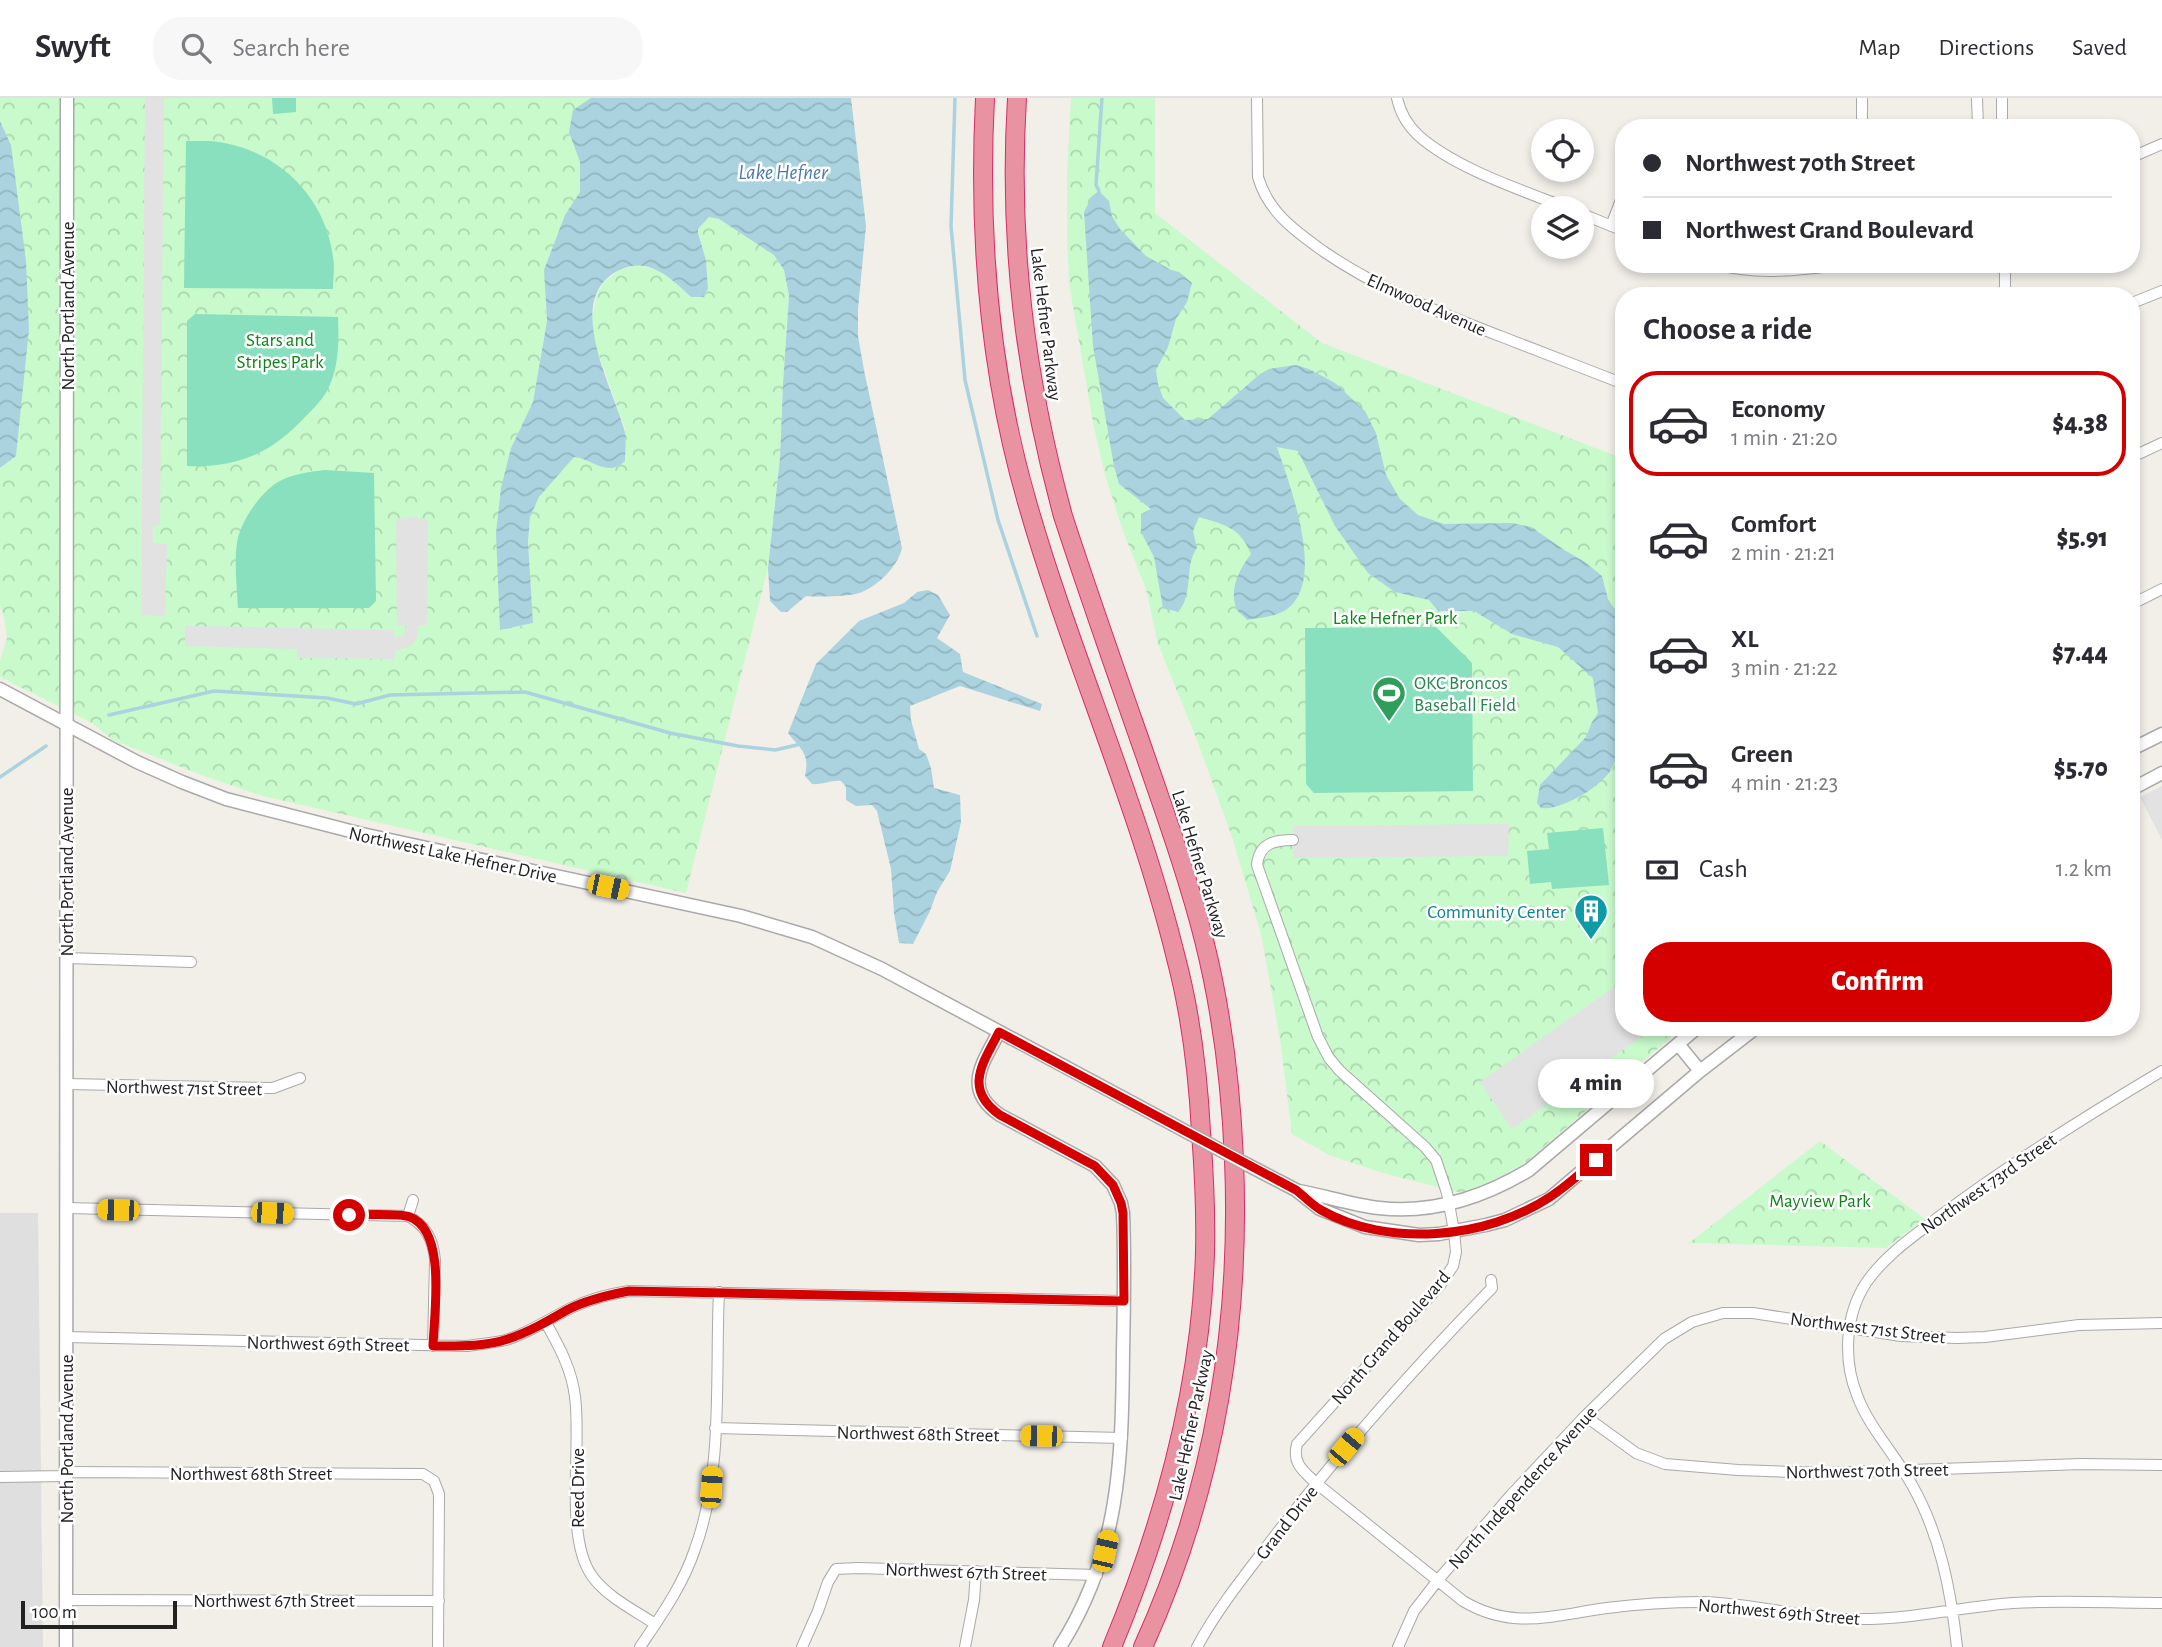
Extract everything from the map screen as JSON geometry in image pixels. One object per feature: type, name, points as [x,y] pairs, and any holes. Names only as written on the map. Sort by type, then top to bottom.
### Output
[{"type":"highway","name":"Lake Hefner Parkway","points":[[985,98],[982,186],[984,236],[991,319],[1006,415],[1026,500],[1048,571],[1163,906],[1186,1002],[1197,1074],[1205,1241],[1199,1332],[1185,1419],[1161,1512],[1131,1601],[1112,1647]]},
{"type":"highway","name":"Lake Hefner Parkway","points":[[1017,98],[1015,246],[1022,316],[1037,409],[1063,516],[1179,855],[1204,939],[1219,1011],[1231,1096],[1236,1249],[1222,1385],[1214,1432],[1193,1515],[1176,1567],[1143,1647]]},
{"type":"street","name":"North Portland Avenue","points":[[66,1647],[67,98]]},
{"type":"street","name":"Elmwood Avenue","points":[[1257,98],[1258,177],[1261,188],[1273,209],[1302,236],[1359,274],[1413,302],[1615,381]]},
{"type":"street","points":[[1397,98],[1400,110],[1411,127],[1434,148],[1472,168],[1538,196]]},
{"type":"street","points":[[1862,98],[1862,119]]},
{"type":"street","points":[[1977,98],[1978,119]]},
{"type":"street","points":[[2002,98],[2002,119]]},
{"type":"street","points":[[2140,153],[2162,144]]},
{"type":"street","points":[[1611,226],[1615,216]]},
{"type":"street","points":[[1594,219],[1615,228]]},
{"type":"street","points":[[2140,300],[2162,291]]},
{"type":"street","points":[[2140,453],[2162,443]]},
{"type":"street","points":[[2140,600],[2162,589]]},
{"type":"street","name":"Northwest Lake Hefner Drive","points":[[0,689],[136,762],[171,778],[258,808],[362,834],[741,916],[795,931],[860,958],[1290,1187]]},
{"type":"street","points":[[2140,745],[2162,734]]},
{"type":"street","points":[[2140,785],[2162,773]]},
{"type":"street","name":"North Grand Boulevard","points":[[1293,840],[1276,840],[1265,846],[1259,854],[1258,865],[1323,1049],[1340,1072],[1425,1147],[1436,1160],[1449,1204],[1456,1252],[1450,1272],[1297,1444],[1297,1463],[1316,1483]]},
{"type":"street","points":[[66,958],[191,962]]},
{"type":"street","points":[[999,1032],[979,1074],[978,1085],[986,1105],[1095,1166],[1113,1185],[1123,1213],[1122,1438],[1111,1525],[1097,1575],[1060,1647]]},
{"type":"street","points":[[1290,1187],[1379,1209],[1416,1209],[1449,1204],[1476,1196],[1506,1184],[1529,1170],[1687,1036]]},
{"type":"street","points":[[1290,1187],[1320,1209],[1365,1227],[1419,1235],[1505,1220],[1549,1199],[1745,1036]]},
{"type":"street","points":[[1678,1044],[1700,1071]]},
{"type":"street","name":"Northwest 73rd Street","points":[[1957,1647],[1954,1612],[1943,1562],[1927,1517],[1904,1470],[1856,1394],[1848,1361],[1850,1328],[1859,1295],[1866,1282],[1891,1254],[1979,1187],[2162,1071]]},
{"type":"street","name":"Northwest 71st Street","points":[[67,1084],[273,1088],[300,1078]]},
{"type":"street","points":[[408,1216],[414,1200]]},
{"type":"street","points":[[66,1209],[408,1216],[423,1226],[434,1249],[433,1346]]},
{"type":"street","name":"Grand Drive","points":[[1197,1647],[1230,1595],[1316,1483],[1409,1375],[1492,1288],[1491,1280]]},
{"type":"street","name":"Northwest 69th Street","points":[[66,1337],[467,1346],[507,1339],[587,1301],[629,1291],[1124,1301]]},
{"type":"street","points":[[640,1647],[685,1574],[703,1526],[711,1487],[719,1292]]},
{"type":"street","name":"Northwest 71st Street","points":[[1664,1339],[1707,1317],[1739,1312],[1768,1314],[1901,1336],[1957,1338],[2079,1325],[2162,1324]]},
{"type":"street","name":"Reed Drive","points":[[546,1322],[562,1352],[574,1388],[577,1416],[577,1527],[582,1557],[591,1575],[604,1589],[655,1624]]},
{"type":"street","name":"North Independence Avenue","points":[[1398,1647],[1414,1611],[1511,1495],[1585,1416],[1664,1339]]},
{"type":"street","name":"Northwest 70th Street","points":[[1585,1416],[1636,1453],[1665,1464],[1825,1474],[2081,1464],[2162,1465]]},
{"type":"street","name":"Northwest 68th Street","points":[[715,1428],[1122,1438]]},
{"type":"street","name":"Northwest 68th Street","points":[[0,1478],[66,1474],[423,1474],[434,1480],[439,1494],[439,1601]]},
{"type":"street","name":"Northwest 69th Street","points":[[1316,1483],[1463,1601],[1477,1609],[1513,1619],[1547,1618],[1653,1603],[1701,1602],[1852,1619],[1892,1619],[2013,1603],[2162,1603]]},
{"type":"street","name":"Northwest 67th Street","points":[[802,1647],[828,1582],[836,1569],[1097,1575]]},
{"type":"street","points":[[965,1647],[974,1600],[976,1571]]},
{"type":"street","name":"Northwest 67th Street","points":[[66,1600],[439,1601]]},
{"type":"street","points":[[438,1647],[439,1601]]},
{"type":"shaded area","points":[[145,98],[164,98],[160,525],[153,526],[153,543],[167,544],[165,616],[141,615]]},
{"type":"shaded area","points":[[417,516],[419,519],[428,519],[427,625],[419,625],[413,644],[395,650],[395,659],[297,658],[297,649],[185,646],[185,626],[394,630],[394,638],[401,636],[406,626],[397,625],[396,519]]},
{"type":"shaded area","points":[[2162,786],[2162,840],[2140,797]]},
{"type":"shaded area","points":[[1509,824],[1508,856],[1293,858],[1294,826]]},
{"type":"shaded area","points":[[1615,986],[1615,1036],[1642,1036],[1512,1129],[1480,1082]]},
{"type":"shaded area","points":[[0,1213],[38,1213],[43,1647],[0,1647]]},
{"type":"green space","name":"Stars and Stripes Park","points":[[0,98],[591,98],[569,132],[580,162],[580,192],[565,215],[557,238],[545,297],[547,321],[533,403],[511,448],[499,577],[500,630],[533,623],[528,542],[530,517],[539,497],[574,457],[606,467],[619,466],[625,429],[596,347],[591,324],[597,294],[604,282],[620,270],[636,265],[668,275],[691,297],[698,298],[705,294],[708,289],[706,260],[698,229],[709,217],[719,219],[774,255],[784,270],[789,296],[780,458],[768,568],[686,893],[263,796],[113,740],[92,723],[0,677],[0,661],[7,638],[0,605],[0,468],[16,456],[21,403],[15,182],[11,145],[0,121]]},
{"type":"green space","points":[[272,98],[296,98],[296,112],[273,114]]},
{"type":"green space","name":"Lake Hefner Park","points":[[1071,98],[1155,98],[1155,213],[1322,343],[1615,456],[1615,1036],[1673,1036],[1526,1162],[1476,1187],[1474,1191],[1462,1193],[1390,1175],[1331,1156],[1292,1134],[1280,1039],[1261,934],[1232,837],[1158,644],[1146,589],[1105,475],[1093,423],[1069,283],[1067,174]]},
{"type":"green space","points":[[186,141],[218,142],[249,150],[284,170],[299,184],[322,217],[329,237],[334,261],[333,289],[184,288]]},
{"type":"green space","points":[[195,314],[338,317],[336,364],[325,394],[293,429],[253,456],[222,464],[187,466],[187,321]]},
{"type":"green space","points":[[325,470],[374,473],[376,601],[369,608],[238,608],[237,543],[242,526],[252,509],[264,493],[278,482],[295,475]]},
{"type":"green space","name":"OKC Broncos Baseball Field","points":[[1436,627],[1472,663],[1473,791],[1314,793],[1306,784],[1305,628]]},
{"type":"green space","points":[[1603,828],[1609,885],[1552,889],[1551,882],[1530,884],[1527,851],[1549,849],[1547,833]]},
{"type":"green space","name":"Mayview Park","points":[[1820,1141],[1925,1219],[1886,1248],[1689,1243]]},
{"type":"water","name":"Lake Hefner","points":[[591,98],[851,98],[866,226],[858,336],[902,548],[892,568],[868,589],[850,595],[806,596],[787,612],[781,612],[770,601],[768,568],[780,458],[789,296],[784,270],[774,255],[719,219],[709,217],[698,229],[706,260],[708,289],[703,297],[691,297],[676,283],[651,268],[632,266],[622,269],[604,282],[595,299],[592,320],[596,343],[624,429],[625,461],[618,466],[606,468],[574,457],[539,497],[530,517],[528,542],[533,623],[500,630],[496,533],[501,488],[511,448],[533,402],[547,321],[544,270],[565,215],[580,192],[580,162],[569,132],[573,110]]},
{"type":"water","points":[[0,121],[11,145],[26,261],[29,329],[16,456],[0,468]]},
{"type":"water","points":[[1099,191],[1109,201],[1112,216],[1120,229],[1146,256],[1179,272],[1192,283],[1187,302],[1176,319],[1168,347],[1156,370],[1163,398],[1185,420],[1208,419],[1269,369],[1296,365],[1309,369],[1335,383],[1365,411],[1376,433],[1386,475],[1400,499],[1418,515],[1444,524],[1512,523],[1531,527],[1602,576],[1608,599],[1615,610],[1615,760],[1600,782],[1581,796],[1559,806],[1541,808],[1537,803],[1540,785],[1586,737],[1598,713],[1593,678],[1558,647],[1512,634],[1474,611],[1438,611],[1429,600],[1395,592],[1368,573],[1335,526],[1298,451],[1277,447],[1302,533],[1304,579],[1297,598],[1280,613],[1247,620],[1236,607],[1234,593],[1240,572],[1251,554],[1247,545],[1231,528],[1199,517],[1193,531],[1197,548],[1191,562],[1183,605],[1178,612],[1163,608],[1154,557],[1141,532],[1141,514],[1151,509],[1119,484],[1093,346],[1084,212],[1092,196]]},
{"type":"water","points":[[928,590],[938,595],[950,615],[937,638],[960,654],[963,672],[1042,704],[1040,711],[960,686],[910,706],[919,749],[926,754],[934,788],[960,795],[961,822],[950,871],[937,892],[913,944],[899,943],[891,869],[877,811],[872,805],[856,806],[846,800],[846,787],[841,781],[812,784],[805,776],[806,762],[803,752],[788,733],[816,664],[859,621],[904,603],[917,592]]},
{"type":"waterway","points":[[955,98],[951,226],[965,380],[998,520],[1037,636]]},
{"type":"waterway","points":[[1099,191],[1096,185],[1102,98]]},
{"type":"waterway","points":[[109,715],[214,691],[327,698],[356,704],[390,695],[525,692],[670,733],[775,750],[797,745]]},
{"type":"waterway","points":[[0,777],[46,746]]},
{"type":"place","name":"OKC Broncos Baseball Field","points":[[1389,723]]},
{"type":"place","name":"Community Center","points":[[1591,941]]},
{"type":"route","points":[[349,1215],[408,1216],[416,1220],[429,1234],[435,1260],[433,1346],[467,1346],[507,1339],[587,1301],[629,1291],[1124,1301],[1123,1213],[1118,1194],[1109,1178],[1095,1166],[992,1110],[982,1098],[978,1085],[979,1074],[999,1032],[1296,1190],[1320,1209],[1365,1227],[1419,1235],[1439,1234],[1505,1220],[1549,1199],[1596,1160]]}]
